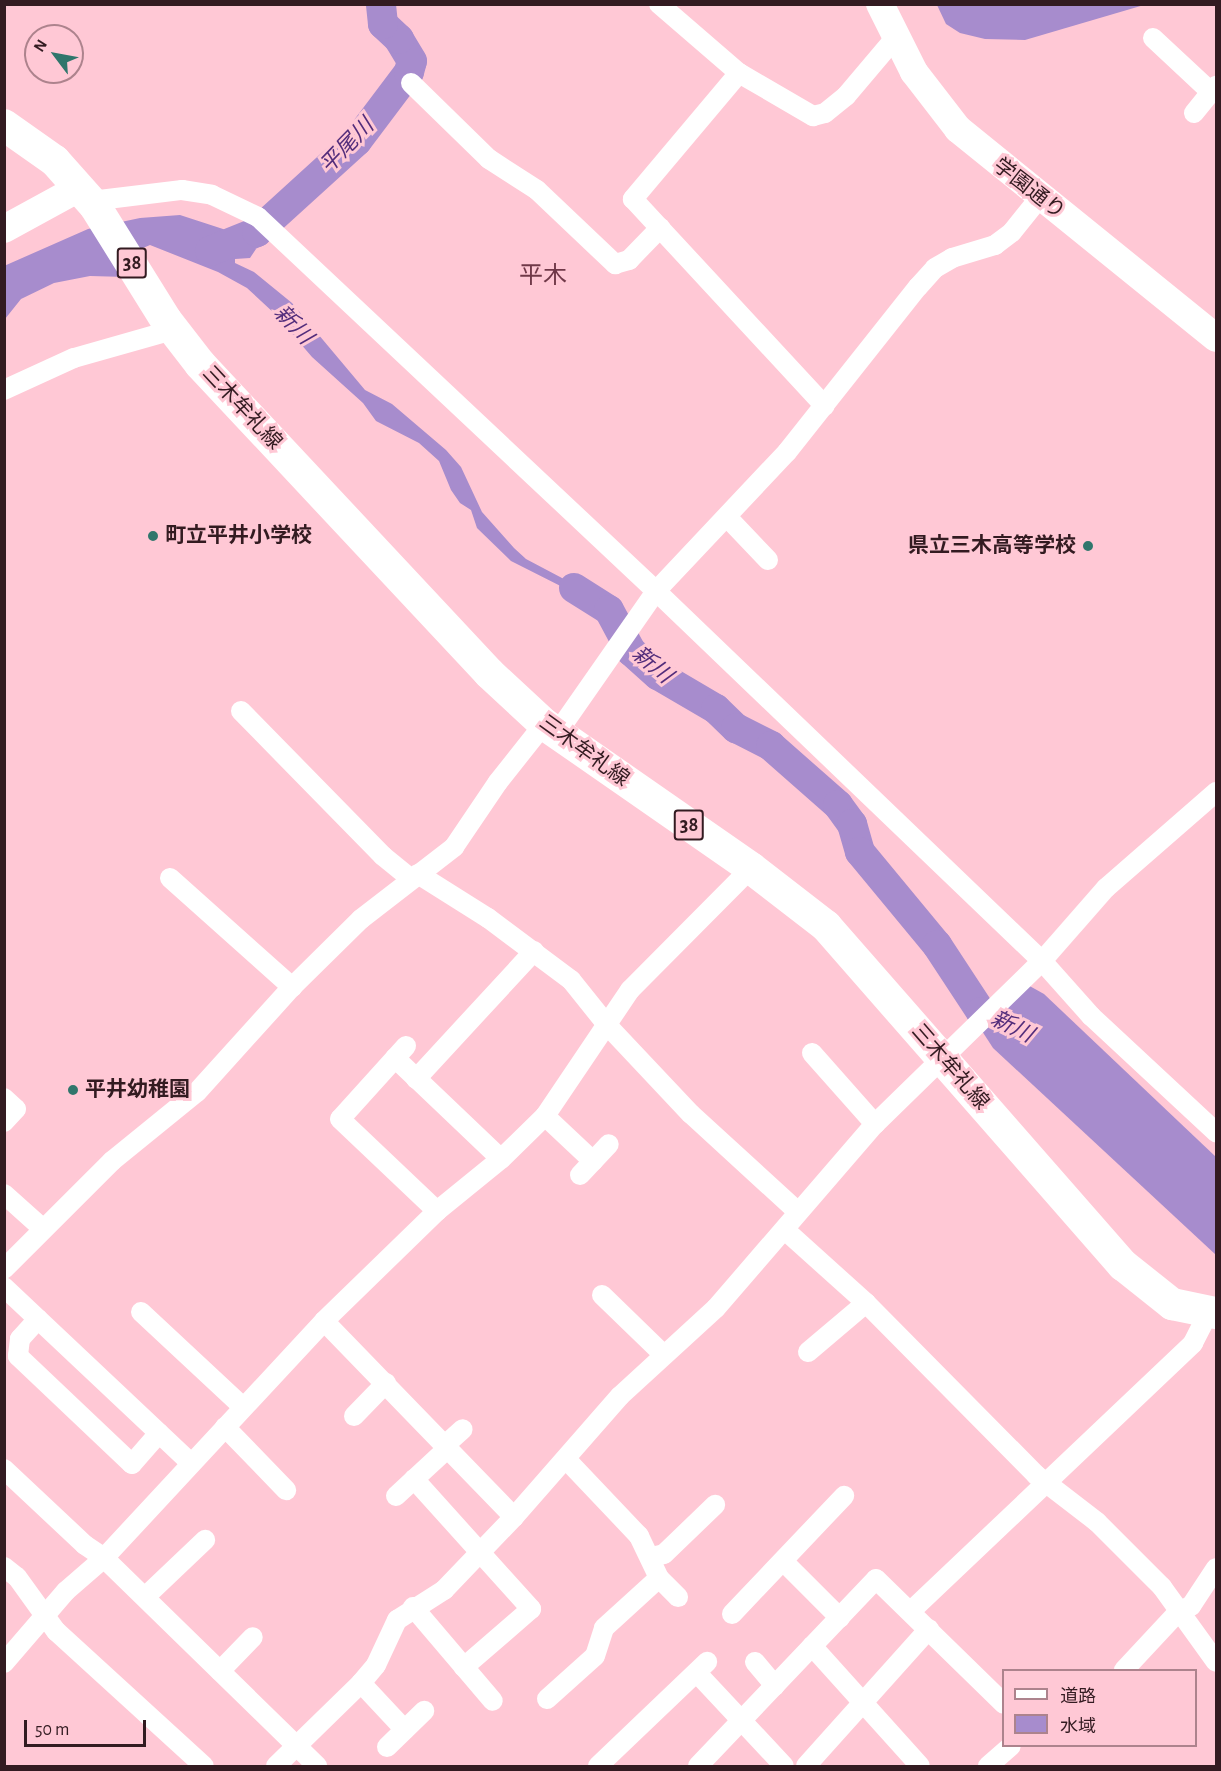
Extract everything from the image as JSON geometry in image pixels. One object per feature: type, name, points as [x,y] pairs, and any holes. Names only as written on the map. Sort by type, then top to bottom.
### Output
[{"type":"main road","name":"三木牟礼線","points":[[4,125],[55,161],[88,198],[169,325],[200,364],[481,664],[551,729],[751,868],[826,926],[951,1049],[1123,1265],[1172,1304],[1212,1314]]},
{"type":"street","points":[[659,4],[707,42],[738,73],[813,116],[825,113],[846,96],[895,38]]},
{"type":"street","name":"学園通り","points":[[880,4],[914,72],[958,129],[1216,338]]},
{"type":"street","points":[[1153,38],[1214,89],[1194,113]]},
{"type":"street","points":[[738,73],[633,199],[825,406]]},
{"type":"street","points":[[411,83],[489,159],[537,190],[615,264],[629,260],[660,228]]},
{"type":"street","points":[[4,229],[88,198],[182,190],[212,195],[258,217],[652,596],[1042,961],[1091,1016],[1215,1127]]},
{"type":"street","points":[[4,1269],[42,1228],[112,1161],[197,1092],[292,987],[361,919],[415,877],[431,868],[454,847],[498,782],[551,729],[593,682],[652,596],[694,548],[728,518],[825,406],[935,268],[952,258],[995,245],[1012,232],[1040,197]]},
{"type":"street","points":[[4,390],[74,358],[169,325]]},
{"type":"street","points":[[728,518],[768,560]]},
{"type":"street","points":[[241,711],[383,856],[534,951],[571,980],[607,1025],[692,1114],[798,1212]]},
{"type":"street","points":[[276,1767],[362,1683],[376,1665],[397,1620],[413,1607],[444,1590],[481,1553],[620,1396],[716,1308],[875,1124],[1042,961],[1106,888],[1216,792]]},
{"type":"street","points":[[4,1663],[45,1614],[104,1558],[324,1321],[437,1210],[501,1159],[545,1116],[643,976],[751,868]]},
{"type":"street","points":[[170,878],[292,987]]},
{"type":"street","points":[[416,1079],[534,951]]},
{"type":"street","points":[[437,1210],[340,1119],[400,1052],[416,1079],[501,1159]]},
{"type":"street","points":[[812,1053],[875,1124]]},
{"type":"street","points":[[4,1098],[16,1109],[4,1122]]},
{"type":"street","points":[[545,1116],[587,1168],[609,1144]]},
{"type":"street","points":[[4,1194],[42,1228]]},
{"type":"street","points":[[785,1230],[866,1303],[1036,1475],[1097,1522],[1162,1587],[1216,1662]]},
{"type":"street","points":[[4,1287],[191,1463]]},
{"type":"street","points":[[602,1295],[664,1355]]},
{"type":"street","points":[[808,1352],[866,1303]]},
{"type":"street","points":[[141,1312],[243,1407]]},
{"type":"street","points":[[910,1611],[1193,1343],[1212,1314]]},
{"type":"street","points":[[38,1319],[20,1339],[18,1356],[132,1464],[159,1433]]},
{"type":"street","points":[[324,1321],[394,1383],[446,1448],[514,1517]]},
{"type":"street","points":[[354,1416],[394,1383]]},
{"type":"street","points":[[225,1427],[286,1490]]},
{"type":"street","points":[[396,1496],[446,1448],[462,1429]]},
{"type":"street","points":[[566,1459],[639,1536],[652,1557],[659,1578],[678,1597]]},
{"type":"street","points":[[4,1469],[85,1545],[104,1558],[317,1767]]},
{"type":"street","points":[[414,1479],[531,1609],[464,1667]]},
{"type":"street","points":[[732,1614],[744,1598],[784,1562],[844,1496]]},
{"type":"street","points":[[652,1557],[664,1554],[715,1505]]},
{"type":"street","points":[[145,1598],[205,1540]]},
{"type":"street","points":[[784,1562],[840,1618]]},
{"type":"street","points":[[4,1567],[17,1577],[56,1631],[204,1767]]},
{"type":"street","points":[[1126,1669],[1179,1611],[1191,1606],[1216,1568]]},
{"type":"street","points":[[547,1699],[595,1656],[599,1622],[659,1578]]},
{"type":"street","points":[[698,1767],[876,1579],[1002,1702]]},
{"type":"street","points":[[413,1607],[493,1701]]},
{"type":"street","points":[[806,1767],[929,1629]]},
{"type":"street","points":[[220,1671],[253,1637]]},
{"type":"street","points":[[812,1647],[920,1767]]},
{"type":"street","points":[[755,1662],[775,1686]]},
{"type":"street","points":[[598,1767],[702,1667],[742,1721],[784,1767]]},
{"type":"street","points":[[362,1683],[405,1730]]},
{"type":"street","points":[[387,1747],[424,1711]]},
{"type":"street","points":[[988,1767],[1010,1747]]},
{"type":"water","points":[[937,4],[1144,5],[1025,40],[985,39],[960,33],[946,24]]},
{"type":"water","points":[[180,215],[223,229],[256,249],[250,258],[235,259],[235,263],[254,272],[292,303],[365,390],[392,404],[446,450],[461,467],[482,512],[514,548],[526,559],[579,587],[610,611],[511,561],[477,528],[471,510],[460,503],[451,490],[439,461],[419,443],[376,421],[363,403],[312,357],[275,314],[247,288],[218,272],[150,245],[113,261],[126,277],[90,276],[54,283],[21,299],[5,319],[4,266],[88,229],[140,218]]},
{"type":"water","points":[[1017,979],[1044,994],[1216,1157],[1216,1255],[993,1048],[982,1031]]},
{"type":"waterway","name":"平尾川","points":[[210,251],[257,232],[357,141],[409,72],[412,61],[399,39],[383,24],[381,4]]},
{"type":"waterway","name":"新川","points":[[574,588],[609,610],[631,651],[658,675],[716,709],[736,728],[771,746],[838,805],[852,824],[860,852],[937,945],[981,1012],[1016,1028]]},
{"type":"place","name":"町立平井小学校","points":[[153,536]]},
{"type":"place","name":"県立三木高等学校","points":[[1088,546]]},
{"type":"place","name":"平井幼稚園","points":[[73,1090]]},
{"type":"district","name":"平木","points":[[543,277]]}]
